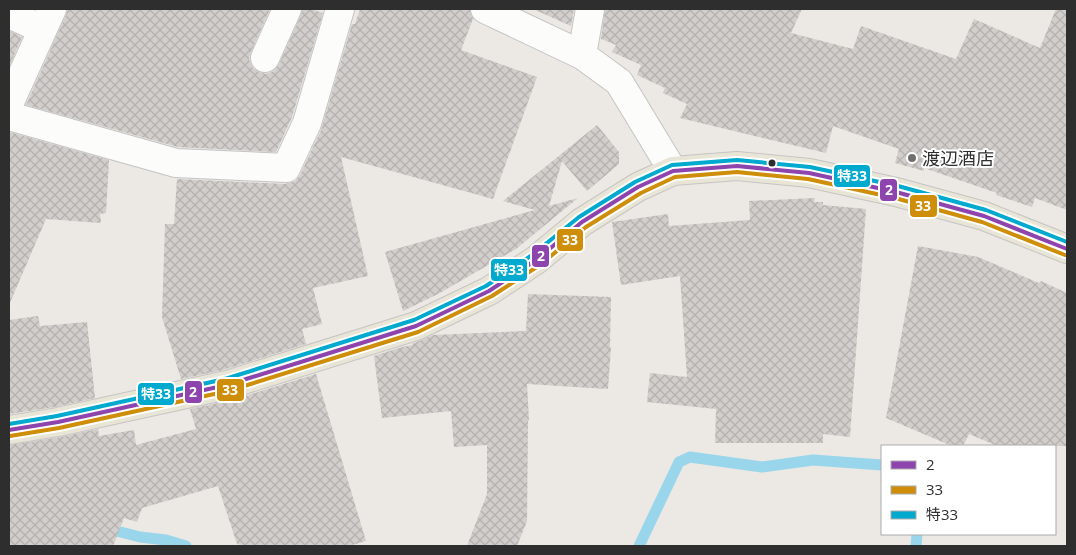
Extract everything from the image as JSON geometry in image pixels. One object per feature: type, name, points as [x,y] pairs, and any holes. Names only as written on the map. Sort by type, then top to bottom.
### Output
[{"type":"main road","points":[[9,430],[58,422],[227,384],[416,326],[489,291],[536,260],[582,222],[638,186],[674,171],[736,166],[809,173],[896,192],[984,216],[1067,249]]},
{"type":"street","points":[[265,58],[287,9]]},
{"type":"street","points":[[9,116],[176,163],[286,168],[307,123],[340,9]]},
{"type":"street","points":[[485,9],[582,55],[619,82],[674,171]]},
{"type":"street","points":[[582,55],[590,9]]},
{"type":"street","points":[[9,14],[47,19],[9,104]]},
{"type":"building","points":[[67,9],[270,9],[249,59],[253,68],[266,74],[274,71],[279,64],[302,9],[311,9],[323,13],[292,117],[276,152],[178,147],[26,105]]},
{"type":"building","points":[[360,9],[470,9],[473,19],[461,50],[537,77],[493,199],[341,157],[368,276],[313,288],[322,324],[302,329],[306,344],[223,370],[181,379],[162,317],[165,224],[174,224],[177,179],[285,184],[295,181],[300,175],[321,130],[352,24],[355,24]]},
{"type":"building","points":[[533,9],[574,9],[571,26]]},
{"type":"building","points":[[605,9],[802,9],[791,33],[853,49],[861,26],[956,59],[974,19],[1040,48],[1056,9],[1067,9],[1067,210],[1035,198],[1032,207],[924,168],[924,171],[895,163],[899,149],[833,126],[826,153],[680,118],[687,104],[663,93],[665,88],[637,75],[641,65],[612,52],[616,45],[601,39]]},
{"type":"building","points":[[9,31],[22,37],[9,67]]},
{"type":"building","points":[[597,125],[619,152],[619,164],[587,191],[562,161],[549,206],[578,198],[516,249],[438,294],[403,311],[385,252],[535,210],[503,201]]},
{"type":"building","points":[[9,132],[109,160],[106,213],[100,214],[101,223],[46,219],[9,305]]},
{"type":"building","points":[[815,198],[814,202],[823,202],[823,205],[866,209],[850,437],[823,434],[823,443],[715,443],[716,409],[647,402],[650,373],[687,377],[680,276],[621,285],[612,222],[668,214],[669,226],[750,220],[749,201]]},
{"type":"building","points":[[918,246],[978,257],[1067,293],[1067,446],[995,445],[969,434],[964,445],[950,445],[886,418]]},
{"type":"building","points":[[528,294],[611,297],[611,347],[608,389],[527,384],[529,420],[527,521],[517,546],[467,546],[487,494],[487,445],[454,447],[451,411],[382,418],[374,356],[413,345],[433,335],[526,331]]},
{"type":"building","points":[[38,316],[40,326],[87,322],[95,398],[55,407],[9,414],[9,320]]},
{"type":"building","points":[[316,374],[366,541],[349,546],[247,546],[237,544],[218,486],[142,508],[137,522],[124,518],[113,546],[9,546],[9,445],[98,429],[99,436],[134,430],[136,445],[196,429],[190,409],[232,400]]},
{"type":"waterway","points":[[639,546],[679,462],[690,457],[762,467],[813,460],[881,465]]},
{"type":"waterway","points":[[105,528],[140,537],[166,540],[186,546]]},
{"type":"waterway","points":[[916,546],[917,535]]},
{"type":"transit line","name":"特33","points":[[9,424],[57,416],[225,379],[414,320],[486,286],[532,255],[579,217],[635,182],[672,165],[737,160],[810,167],[898,186],[986,210],[1067,242]]},
{"type":"transit line","name":"2","points":[[9,430],[58,422],[227,385],[416,326],[489,291],[536,260],[582,222],[638,187],[673,171],[737,166],[809,173],[896,192],[984,216],[1067,249]]},
{"type":"transit line","name":"33","points":[[10,436],[59,428],[228,391],[418,332],[492,296],[540,265],[586,227],[641,193],[675,177],[737,172],[808,179],[895,198],[982,222],[1065,255]]},
{"type":"place","name":"渡辺酒店","points":[[912,158]]}]
